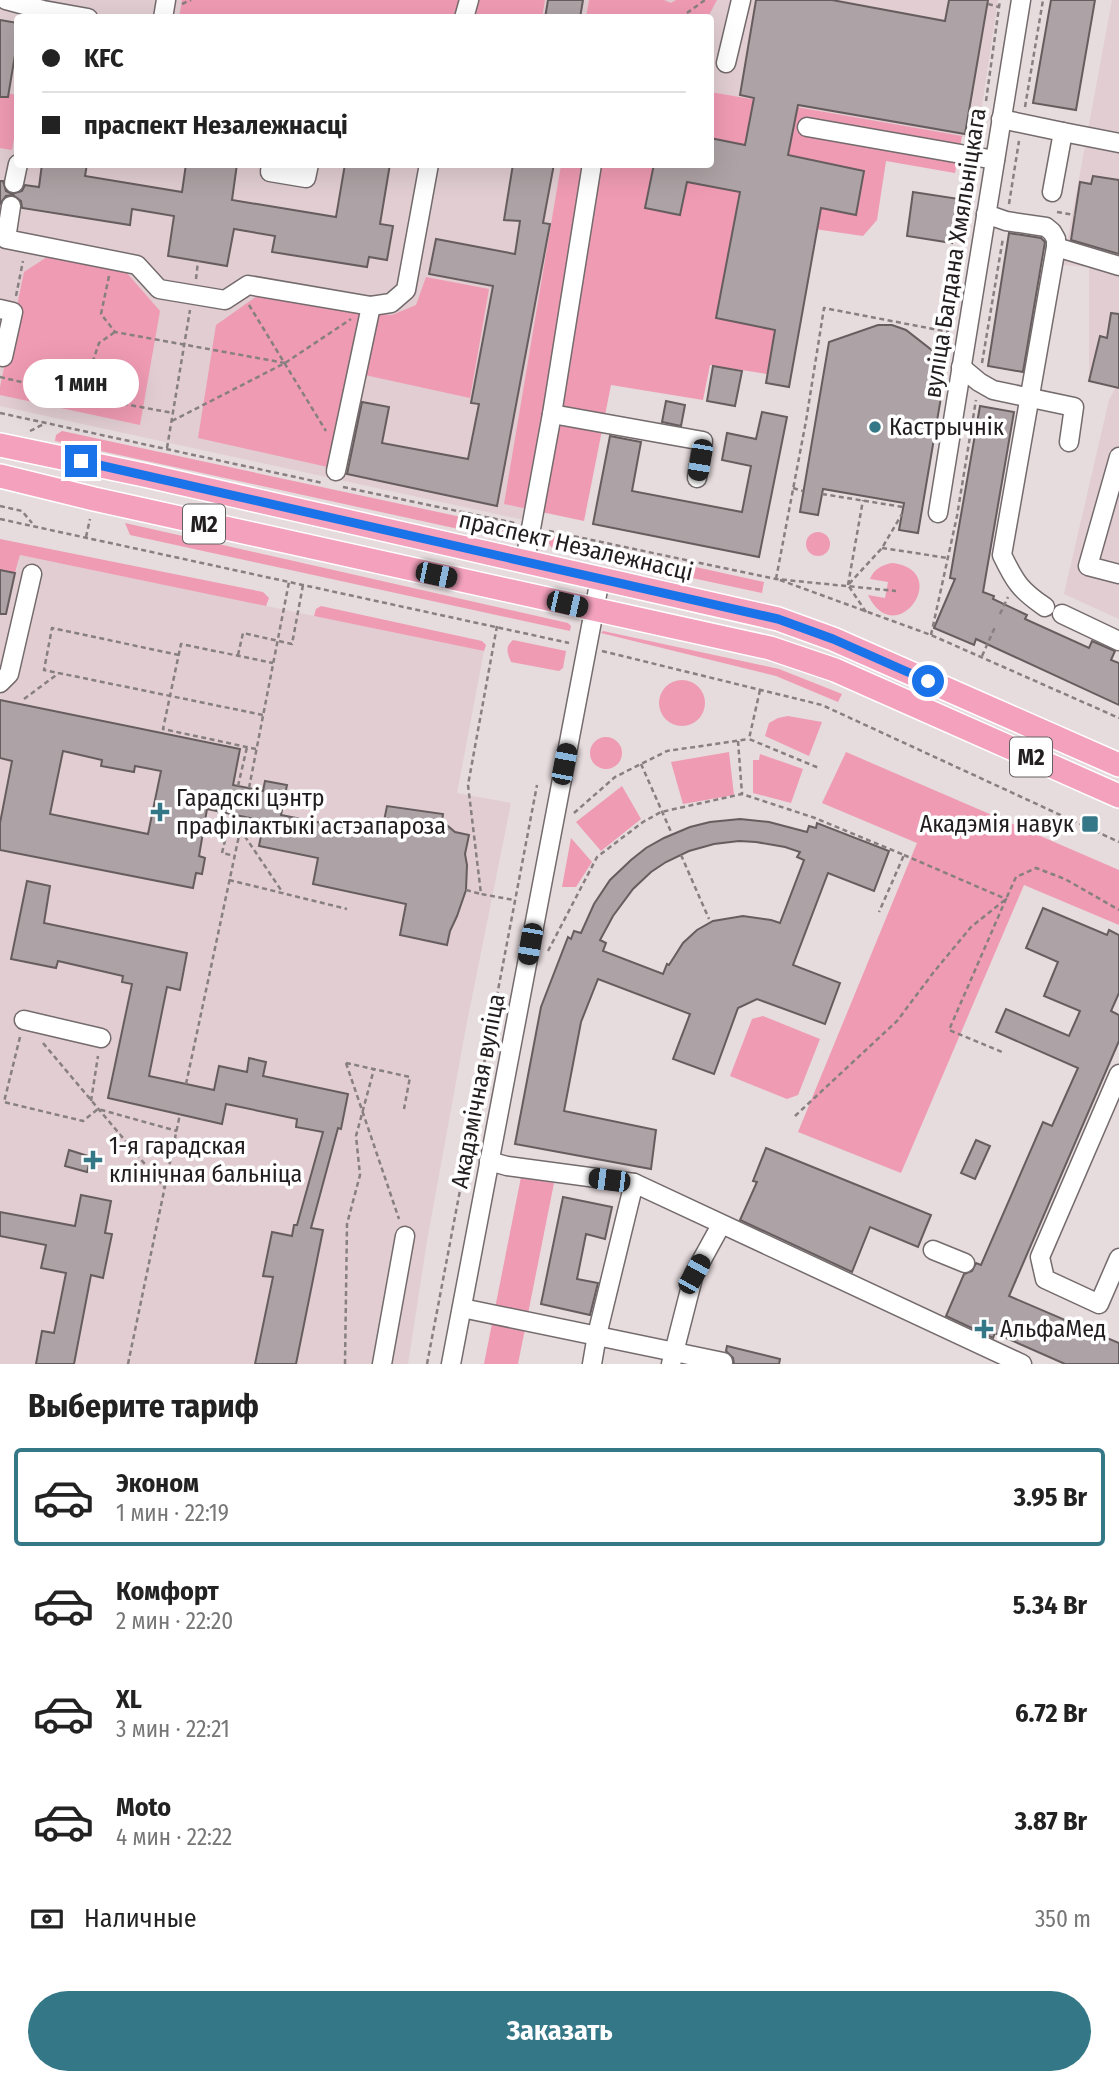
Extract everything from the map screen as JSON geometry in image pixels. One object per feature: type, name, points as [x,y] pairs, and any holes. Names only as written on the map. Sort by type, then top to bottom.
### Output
[{"type":"main road","name":"праспект Незалежнасці","points":[[0,445],[778,619],[822,635],[1119,765]]},
{"type":"main road","name":"М2","points":[[0,476],[770,648],[835,670],[1119,796]]},
{"type":"street","points":[[6,0],[68,14]]},
{"type":"street","points":[[726,63],[741,0]]},
{"type":"street","name":"вуліца Багдана Хмяльніцкага","points":[[938,513],[1021,0]]},
{"type":"street","points":[[1002,119],[1119,142]]},
{"type":"street","points":[[807,127],[995,160]]},
{"type":"street","points":[[1052,192],[1063,132]]},
{"type":"street","points":[[14,183],[17,168]]},
{"type":"street","points":[[270,168],[270,172],[306,178],[308,168]]},
{"type":"street","points":[[11,206],[6,239],[137,265],[159,289],[225,300],[248,285],[371,306],[391,303],[406,290],[428,168]]},
{"type":"street","points":[[525,561],[552,414],[591,168]]},
{"type":"street","points":[[986,214],[1006,221],[1046,227],[1056,239],[1002,555],[1015,581],[1045,607]]},
{"type":"street","points":[[1056,247],[1119,267]]},
{"type":"street","points":[[336,471],[371,306]]},
{"type":"street","points":[[3,357],[6,311]]},
{"type":"street","points":[[961,366],[993,390],[1074,407],[1069,442]]},
{"type":"street","points":[[552,414],[703,442],[696,478]]},
{"type":"street","points":[[1119,457],[1114,496],[1088,566],[1119,574]]},
{"type":"street","points":[[0,683],[9,674],[32,574]]},
{"type":"street","name":"Акадэмічная вуліца","points":[[451,1364],[600,579]]},
{"type":"street","points":[[1062,614],[1119,641]]},
{"type":"street","points":[[24,1020],[101,1038]]},
{"type":"street","points":[[1117,1084],[1040,1256],[1045,1279],[1099,1304],[1114,1281],[1119,1258]]},
{"type":"street","points":[[489,1161],[507,1166],[634,1183],[1022,1364]]},
{"type":"street","points":[[592,1364],[634,1183]]},
{"type":"street","points":[[672,1357],[694,1274],[721,1225]]},
{"type":"street","points":[[382,1364],[404,1236]]},
{"type":"street","points":[[933,1250],[965,1263]]},
{"type":"street","points":[[462,1308],[597,1335],[672,1357],[723,1362]]},
{"type":"path","points":[[686,14],[705,0]]},
{"type":"path","points":[[988,4],[999,7],[1000,0]]},
{"type":"path","points":[[931,635],[957,516],[1043,0]]},
{"type":"path","points":[[6,311],[26,244]]},
{"type":"path","points":[[112,261],[101,314],[115,332],[285,363]]},
{"type":"path","points":[[167,448],[198,261]]},
{"type":"path","points":[[240,290],[328,436]]},
{"type":"path","points":[[172,421],[285,363],[371,306]]},
{"type":"path","points":[[776,579],[824,308],[966,335],[987,336]]},
{"type":"path","points":[[81,396],[99,343],[115,332]]},
{"type":"path","points":[[0,377],[173,413]]},
{"type":"path","points":[[0,413],[776,579],[897,591]]},
{"type":"path","points":[[27,432],[46,423]]},
{"type":"path","points":[[793,488],[803,491]]},
{"type":"path","points":[[822,494],[903,507]]},
{"type":"path","points":[[863,500],[848,585],[866,612]]},
{"type":"path","points":[[0,506],[22,511],[33,525]]},
{"type":"path","points":[[848,585],[882,548],[902,514]]},
{"type":"path","points":[[0,519],[569,643]]},
{"type":"path","points":[[86,537],[88,527]]},
{"type":"path","points":[[882,548],[948,558]]},
{"type":"path","points":[[776,579],[931,635],[1119,718]]},
{"type":"path","points":[[248,788],[289,582]]},
{"type":"path","points":[[238,656],[243,633],[292,644],[303,585]]},
{"type":"path","points":[[481,894],[468,785],[497,626]]},
{"type":"path","points":[[981,657],[995,627]]},
{"type":"path","points":[[179,654],[52,628],[44,670],[263,715]]},
{"type":"path","points":[[256,749],[163,731],[181,643],[273,663]]},
{"type":"path","points":[[598,650],[822,705],[1119,842]]},
{"type":"path","points":[[24,699],[59,673]]},
{"type":"path","points":[[749,739],[761,690]]},
{"type":"path","points":[[574,813],[615,777],[667,751],[749,739],[819,768]]},
{"type":"path","points":[[738,741],[742,794]]},
{"type":"path","points":[[238,786],[247,747]]},
{"type":"path","points":[[641,764],[672,834]]},
{"type":"path","points":[[427,1364],[537,785]]},
{"type":"path","points":[[548,951],[597,857],[643,822],[661,812],[742,794],[816,818],[1006,899]]},
{"type":"path","points":[[231,815],[222,853],[234,856]]},
{"type":"path","points":[[186,1084],[243,817]]},
{"type":"path","points":[[240,829],[284,893]]},
{"type":"path","points":[[681,855],[709,919]]},
{"type":"path","points":[[879,912],[904,855]]},
{"type":"path","points":[[1002,1052],[949,1030],[1016,877],[1036,868],[1065,879],[1119,910]]},
{"type":"path","points":[[229,880],[347,909]]},
{"type":"path","points":[[466,890],[514,901]]},
{"type":"path","points":[[796,1116],[897,1021],[971,927],[1006,899]]},
{"type":"path","points":[[24,1020],[165,1188]]},
{"type":"path","points":[[24,1020],[4,1102],[83,1121],[98,1109]]},
{"type":"path","points":[[91,1101],[101,1038]]},
{"type":"path","points":[[404,1109],[410,1076],[346,1063],[404,1236]]},
{"type":"path","points":[[345,1364],[347,1224],[360,1175],[356,1136],[374,1069]]},
{"type":"path","points":[[98,1109],[177,1131]]},
{"type":"path","points":[[128,1364],[180,1114]]},
{"type":"shaded area","points":[[0,0],[998,0],[977,139],[714,93],[714,14],[14,14],[14,168],[583,168],[524,520],[0,406]]},
{"type":"shaded area","points":[[182,0],[545,0],[543,14],[180,14]]},
{"type":"shaded area","points":[[589,0],[664,0],[671,3],[676,0],[717,0],[710,14],[587,14]]},
{"type":"shaded area","points":[[1112,0],[1119,0],[1119,619],[1064,594],[1109,400],[1115,389],[1089,381],[1089,267],[1063,265]]},
{"type":"shaded area","points":[[0,92],[14,94],[14,139],[12,150],[0,148]]},
{"type":"shaded area","points":[[714,93],[962,136],[955,173],[886,161],[877,220],[863,236],[794,226],[767,374],[710,365],[703,400],[611,385],[584,521],[504,504],[560,168],[714,168]]},
{"type":"shaded area","points":[[47,257],[126,272],[160,311],[140,425],[0,395],[24,272]]},
{"type":"shaded area","points":[[426,277],[489,289],[470,398],[351,372],[332,468],[198,438],[216,325],[260,294],[363,313],[392,315],[416,305]]},
{"type":"shaded area","points":[[62,431],[526,531],[524,540],[514,541],[55,441],[56,435]]},
{"type":"shaded area","points":[[125,523],[568,623],[571,626],[570,631],[130,535]]},
{"type":"shaded area","points":[[818,532],[827,535],[830,544],[827,553],[818,556],[809,553],[806,544],[809,535]]},
{"type":"shaded area","points":[[549,535],[764,582],[762,593],[552,548],[547,541]]},
{"type":"shaded area","points":[[0,539],[263,592],[269,598],[266,606],[20,555],[15,573],[0,570]]},
{"type":"shaded area","name":"1-я гарадская клінічная бальніца","points":[[20,555],[484,651],[457,793],[511,803],[466,1027],[427,1241],[408,1364],[0,1364],[0,596],[1,592],[11,594]]},
{"type":"shaded area","points":[[892,563],[910,569],[918,579],[919,591],[914,603],[904,612],[892,615],[880,611],[868,595],[885,598],[888,582],[870,579],[879,568]]},
{"type":"shaded area","points":[[321,606],[482,641],[486,645],[484,651],[314,616],[316,609]]},
{"type":"shaded area","points":[[603,631],[779,669],[842,694],[838,702],[776,676],[601,633]]},
{"type":"shaded area","points":[[513,640],[566,651],[563,668],[559,671],[511,662],[508,650]]},
{"type":"shaded area","points":[[682,680],[698,687],[705,703],[698,719],[682,726],[666,719],[659,703],[666,687]]},
{"type":"shaded area","points":[[788,716],[822,722],[809,756],[765,736],[769,723]]},
{"type":"shaded area","points":[[606,737],[617,742],[622,753],[617,764],[606,769],[595,764],[590,753],[595,742]]},
{"type":"shaded area","points":[[729,752],[734,795],[683,804],[671,762]]},
{"type":"shaded area","points":[[846,752],[1119,870],[1119,925],[1024,885],[901,1173],[798,1132],[917,843],[822,803]]},
{"type":"shaded area","points":[[760,754],[803,769],[791,803],[753,793],[753,760],[759,760]]},
{"type":"shaded area","points":[[622,786],[641,819],[601,851],[576,822]]},
{"type":"shaded area","points":[[571,838],[592,862],[576,887],[562,887]]},
{"type":"shaded area","points":[[763,1016],[820,1039],[798,1095],[787,1099],[730,1076],[752,1019]]},
{"type":"shaded area","points":[[521,1177],[554,1183],[518,1364],[484,1364]]},
{"type":"building","points":[[548,0],[583,0],[581,14],[546,14]]},
{"type":"building","points":[[756,0],[832,0],[945,21],[949,0],[988,0],[965,134],[798,105],[788,155],[864,171],[856,215],[821,208],[789,387],[766,383],[775,330],[716,318],[740,192],[687,182],[680,215],[645,208],[653,168],[714,168],[714,139],[745,145],[754,98],[740,95]]},
{"type":"building","points":[[1051,0],[1095,0],[1076,110],[1033,103]]},
{"type":"building","points":[[0,20],[14,22],[14,61],[8,97],[0,97]]},
{"type":"building","points":[[41,168],[86,168],[85,176],[182,192],[185,168],[236,168],[232,200],[336,217],[344,168],[389,168],[380,224],[393,226],[387,260],[369,257],[367,267],[272,252],[275,236],[234,229],[227,266],[168,256],[174,216],[132,209],[130,225],[22,208],[21,201],[13,195],[6,196],[0,204],[0,181],[3,181],[6,191],[12,194],[22,191],[25,185],[39,187]]},
{"type":"building","points":[[512,168],[553,168],[543,223],[550,224],[497,506],[347,474],[362,402],[389,407],[382,443],[468,459],[479,404],[471,403],[493,286],[429,274],[436,239],[515,254],[520,221],[504,220]]},
{"type":"building","points":[[1093,176],[1119,180],[1119,254],[1071,240],[1080,182],[1091,184]]},
{"type":"building","points":[[913,192],[959,199],[952,243],[907,236]]},
{"type":"building","points":[[1009,233],[1041,238],[1045,242],[1023,372],[988,366]]},
{"type":"building","points":[[1111,313],[1119,314],[1119,388],[1089,381],[1100,336],[1107,338]]},
{"type":"building","name":"Кастрычнік","points":[[878,325],[892,325],[906,330],[947,362],[918,533],[899,530],[904,503],[823,489],[818,515],[800,512],[829,342]]},
{"type":"building","points":[[713,366],[742,371],[735,406],[707,401]]},
{"type":"building","points":[[666,401],[685,405],[681,426],[662,422]]},
{"type":"building","points":[[980,406],[1014,412],[983,592],[1027,615],[1025,619],[1089,648],[1092,641],[1115,651],[1111,660],[1119,663],[1119,705],[976,639],[974,645],[934,628],[955,579],[950,578]]},
{"type":"building","points":[[762,412],[787,417],[759,557],[593,524],[610,436],[641,442],[632,491],[742,512],[751,466],[722,460],[727,433],[756,439]]},
{"type":"building","points":[[0,570],[15,573],[6,614],[0,614]]},
{"type":"building","points":[[0,700],[240,749],[233,785],[263,791],[265,781],[287,785],[281,815],[353,829],[355,821],[383,826],[387,806],[443,814],[442,821],[455,832],[469,835],[465,854],[466,890],[447,945],[400,935],[406,904],[313,884],[318,858],[259,846],[264,821],[207,809],[199,856],[205,858],[202,874],[196,873],[193,888],[0,850],[0,823],[12,761],[0,758]],"holes":[[[63,751],[102,760],[101,766],[134,772],[135,766],[161,771],[148,834],[50,814]]]},
{"type":"building","points":[[740,819],[769,822],[807,832],[809,826],[816,828],[817,823],[889,851],[874,891],[828,873],[793,965],[840,983],[825,1024],[757,999],[738,1008],[714,1074],[673,1059],[690,1014],[598,979],[581,1022],[564,1111],[656,1130],[651,1169],[515,1144],[541,1007],[568,937],[571,939],[574,931],[581,933],[594,904],[610,880],[631,860],[664,838],[710,822]],"holes":[[[756,842],[800,852],[797,857],[804,860],[780,923],[743,916],[713,921],[697,930],[683,943],[663,974],[603,951],[606,943],[600,940],[613,916],[633,889],[651,872],[689,851],[714,844]]]},
{"type":"building","points":[[27,881],[50,886],[44,923],[187,953],[180,990],[167,987],[149,1076],[214,1090],[219,1066],[247,1072],[249,1058],[266,1062],[263,1076],[348,1094],[341,1129],[338,1128],[311,1228],[323,1230],[296,1364],[255,1364],[273,1277],[263,1276],[272,1232],[292,1236],[294,1225],[297,1225],[323,1132],[296,1127],[297,1119],[226,1104],[222,1124],[108,1098],[132,984],[122,982],[123,976],[58,961],[56,968],[11,959]]},
{"type":"building","points":[[1043,908],[1107,935],[1109,930],[1119,935],[1119,993],[1111,1011],[1119,1015],[1119,1041],[1009,1296],[1119,1343],[1119,1364],[1065,1364],[995,1333],[993,1338],[946,1316],[964,1274],[972,1271],[976,1263],[981,1265],[1043,1122],[1052,1126],[1078,1068],[996,1032],[1006,1009],[1069,1036],[1080,1011],[1044,996],[1058,962],[1026,948]]},
{"type":"building","points":[[976,1140],[990,1146],[975,1179],[961,1173]]},
{"type":"building","points":[[766,1148],[931,1215],[918,1247],[870,1227],[852,1272],[740,1220],[757,1182],[753,1181]]},
{"type":"building","points":[[69,1150],[91,1157],[87,1172],[65,1166]]},
{"type":"building","points":[[81,1195],[111,1201],[105,1233],[112,1234],[103,1278],[91,1275],[74,1364],[36,1364],[42,1331],[54,1333],[66,1273],[41,1268],[46,1245],[0,1236],[0,1212],[75,1226]]},
{"type":"building","points":[[563,1197],[612,1207],[605,1239],[586,1234],[577,1279],[598,1283],[590,1315],[541,1304]]},
{"type":"building","points":[[727,1346],[780,1359],[779,1364],[734,1364],[733,1358],[726,1351]]},
{"type":"place","name":"Кастрычнік","points":[[875,427]]},
{"type":"place","name":"Гарадскі цэнтр прафілактыкі астэапароза","points":[[160,812]]},
{"type":"place","name":"Акадэмія навук","points":[[1090,824]]},
{"type":"place","name":"1-я гарадская клінічная бальніца","points":[[93,1160]]},
{"type":"place","name":"АльфаМед","points":[[984,1329]]},
{"type":"route","points":[[81,461],[778,619],[833,639],[928,681]]}]
